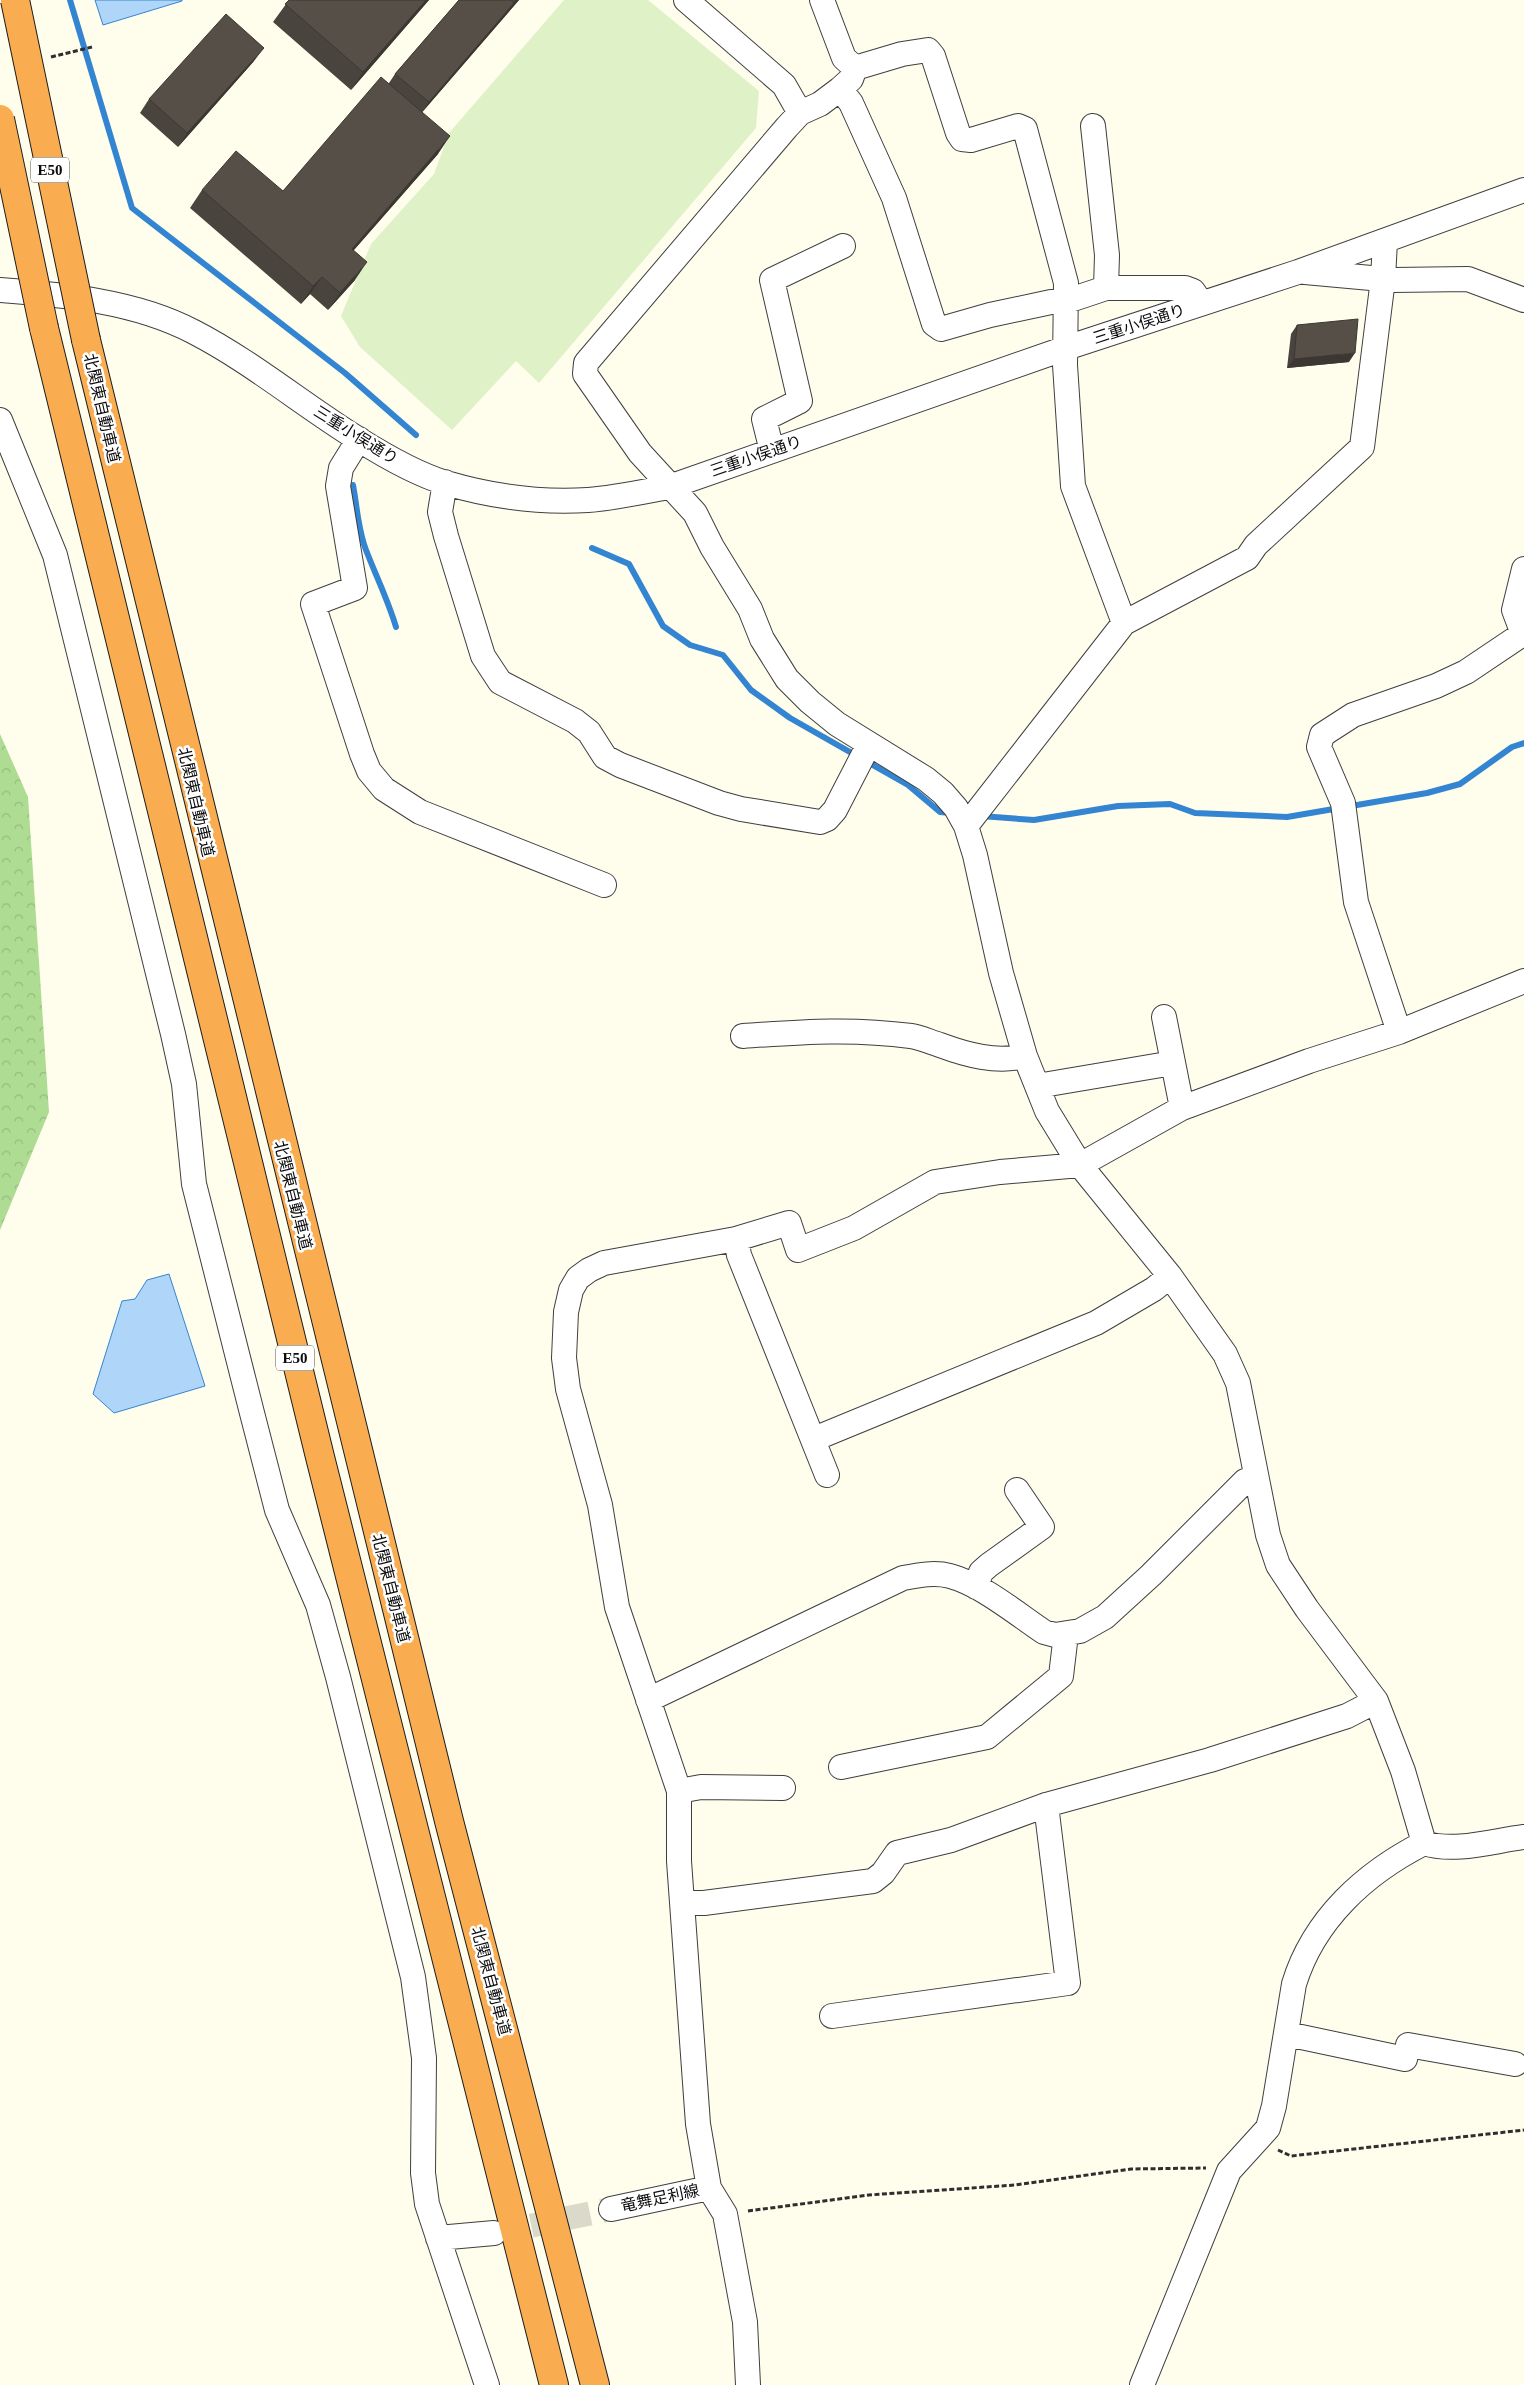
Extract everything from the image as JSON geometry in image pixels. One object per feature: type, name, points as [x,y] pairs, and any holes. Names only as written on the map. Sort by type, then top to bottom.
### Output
[{"type":"highway","name":"北関東自動車道","points":[[15,0],[86,340],[210,859],[447,1814],[595,2385]]},
{"type":"highway","name":"E50","points":[[0,119],[44,328],[320,1457],[554,2385]]},
{"type":"street","points":[[686,0],[784,85],[800,113]]},
{"type":"street","points":[[822,0],[844,58],[855,68]]},
{"type":"street","points":[[855,68],[902,54],[928,50],[933,56],[958,133],[962,139],[971,140],[1018,126],[1025,129],[1066,283],[1064,302],[1065,364],[1073,486],[1124,623]]},
{"type":"street","points":[[855,68],[851,79],[840,89],[820,104],[800,113],[586,364],[585,374],[640,453],[669,487],[695,513],[712,547],[750,609],[762,639],[787,679],[810,702],[869,744],[926,779],[943,793],[956,808],[966,826],[975,855],[1002,973],[1025,1056],[1037,1086],[1060,1134],[1080,1164],[1170,1276],[1225,1354],[1234,1376],[1246,1419],[1268,1535],[1278,1565],[1307,1609],[1376,1701],[1403,1771],[1424,1843]]},
{"type":"street","points":[[840,89],[851,103],[894,198],[934,324],[941,329],[990,315],[1052,302],[1064,302],[1106,288],[1186,288],[1193,291],[1201,303]]},
{"type":"street","points":[[1093,126],[1107,256],[1106,288]]},
{"type":"street","name":"三重小俣通り","points":[[0,290],[94,300],[151,315],[193,331],[234,355],[359,439],[402,464],[445,482],[493,493],[543,499],[595,499],[623,496],[669,487],[1066,348],[1298,272],[1524,190]]},
{"type":"street","points":[[966,826],[1124,623],[1247,558],[1256,545],[1362,447],[1383,279],[1385,241]]},
{"type":"street","points":[[772,451],[764,419],[800,400],[772,280],[843,246]]},
{"type":"street","points":[[1298,272],[1383,279],[1468,279],[1524,300]]},
{"type":"street","points":[[0,420],[55,555],[174,1034],[184,1084],[194,1184],[277,1510],[318,1605],[338,1677],[413,1977],[424,2058],[423,2173],[427,2204],[487,2385]]},
{"type":"street","points":[[359,439],[341,468],[338,486],[355,588],[313,604],[362,754],[370,771],[384,788],[420,812],[604,885]]},
{"type":"street","points":[[445,482],[441,498],[442,520],[466,606],[483,656],[490,669],[500,682],[574,721],[589,732],[605,756],[620,765],[718,803],[741,809],[820,822],[827,820],[835,810],[869,744]]},
{"type":"street","points":[[1399,1032],[1356,902],[1343,803],[1319,747],[1322,735],[1353,715],[1436,686],[1466,672],[1523,634],[1514,610],[1524,569]]},
{"type":"street","points":[[748,2385],[745,2322],[725,2214],[709,2188],[698,2124],[679,1861],[679,1790],[617,1607],[600,1505],[568,1389],[564,1358],[566,1312],[571,1290],[578,1278],[604,1262],[736,1239],[789,1223],[798,1250],[854,1228],[935,1182],[1000,1172],[1080,1164],[1182,1108],[1309,1061],[1399,1032],[1524,981]]},
{"type":"street","points":[[1164,1016],[1182,1108]]},
{"type":"street","points":[[743,1036],[832,1030],[878,1032],[914,1036],[970,1055],[1010,1060],[1025,1056]]},
{"type":"street","points":[[1037,1086],[1173,1063]]},
{"type":"street","points":[[736,1239],[739,1255],[827,1475]]},
{"type":"street","points":[[814,1439],[1082,1329],[1126,1307],[1170,1276]]},
{"type":"street","points":[[648,1700],[903,1578],[929,1574],[950,1576],[976,1587],[1044,1632],[1055,1635],[1080,1632],[1104,1617],[1151,1575],[1245,1481],[1256,1477]]},
{"type":"street","points":[[976,1587],[981,1572],[1042,1527],[1017,1490]]},
{"type":"street","points":[[841,1767],[987,1738],[1061,1676],[1066,1634]]},
{"type":"street","points":[[683,1903],[704,1903],[873,1881],[883,1873],[897,1853],[951,1840],[1046,1805],[1210,1760],[1348,1716],[1376,1701]]},
{"type":"street","points":[[679,1790],[701,1788],[783,1788]]},
{"type":"street","points":[[832,2016],[1068,1983],[1046,1805]]},
{"type":"street","points":[[1142,2385],[1229,2171],[1236,2161],[1259,2140],[1268,2128],[1274,2106],[1287,2034],[1294,1984],[1300,1964],[1324,1923],[1372,1874],[1395,1858],[1424,1843],[1435,1847],[1462,1846],[1524,1837]]},
{"type":"street","points":[[1287,2034],[1405,2059],[1408,2045],[1515,2064]]},
{"type":"street","name":"竜舞足利線","points":[[611,2209],[709,2188]]},
{"type":"street","points":[[438,2238],[494,2234]]},
{"type":"path","points":[[48,58],[92,47]]},
{"type":"path","points":[[1259,2140],[1291,2156],[1524,2130]]},
{"type":"path","points":[[725,2214],[870,2195],[1016,2186],[1131,2169],[1178,2168],[1229,2171]]},
{"type":"green space","points":[[564,0],[648,0],[759,91],[756,128],[539,383],[516,361],[452,430],[360,347],[341,316],[371,244],[434,174],[449,133]]},
{"type":"green space","points":[[0,734],[28,797],[49,1112],[0,1230]]},
{"type":"water","points":[[95,0],[182,0],[182,1],[103,25]]},
{"type":"water","points":[[169,1274],[205,1386],[114,1413],[93,1394],[122,1301],[135,1299],[147,1280]]},
{"type":"building","points":[[289,0],[426,0],[363,72],[285,4]]},
{"type":"building","points":[[459,0],[511,0],[514,3],[429,102],[395,74]]},
{"type":"building","points":[[226,14],[264,48],[187,133],[149,99]]},
{"type":"building","points":[[381,77],[450,136],[352,249],[367,262],[340,293],[322,277],[313,286],[202,190],[236,151],[283,191]]},
{"type":"building","points":[[1358,319],[1355,353],[1294,359],[1297,325]]},
{"type":"waterway","points":[[70,0],[132,208],[345,373],[416,435]]},
{"type":"waterway","points":[[353,485],[363,542],[396,627]]},
{"type":"waterway","points":[[592,548],[629,564],[663,626],[690,645],[723,655],[751,690],[790,718],[908,785],[940,812],[951,813]]},
{"type":"waterway","points":[[981,816],[1034,820],[1118,806],[1170,804],[1195,813],[1287,817],[1427,793],[1460,784],[1512,747],[1524,743]]},
{"type":"tunnel","points":[[496,2233],[611,2209]]}]
